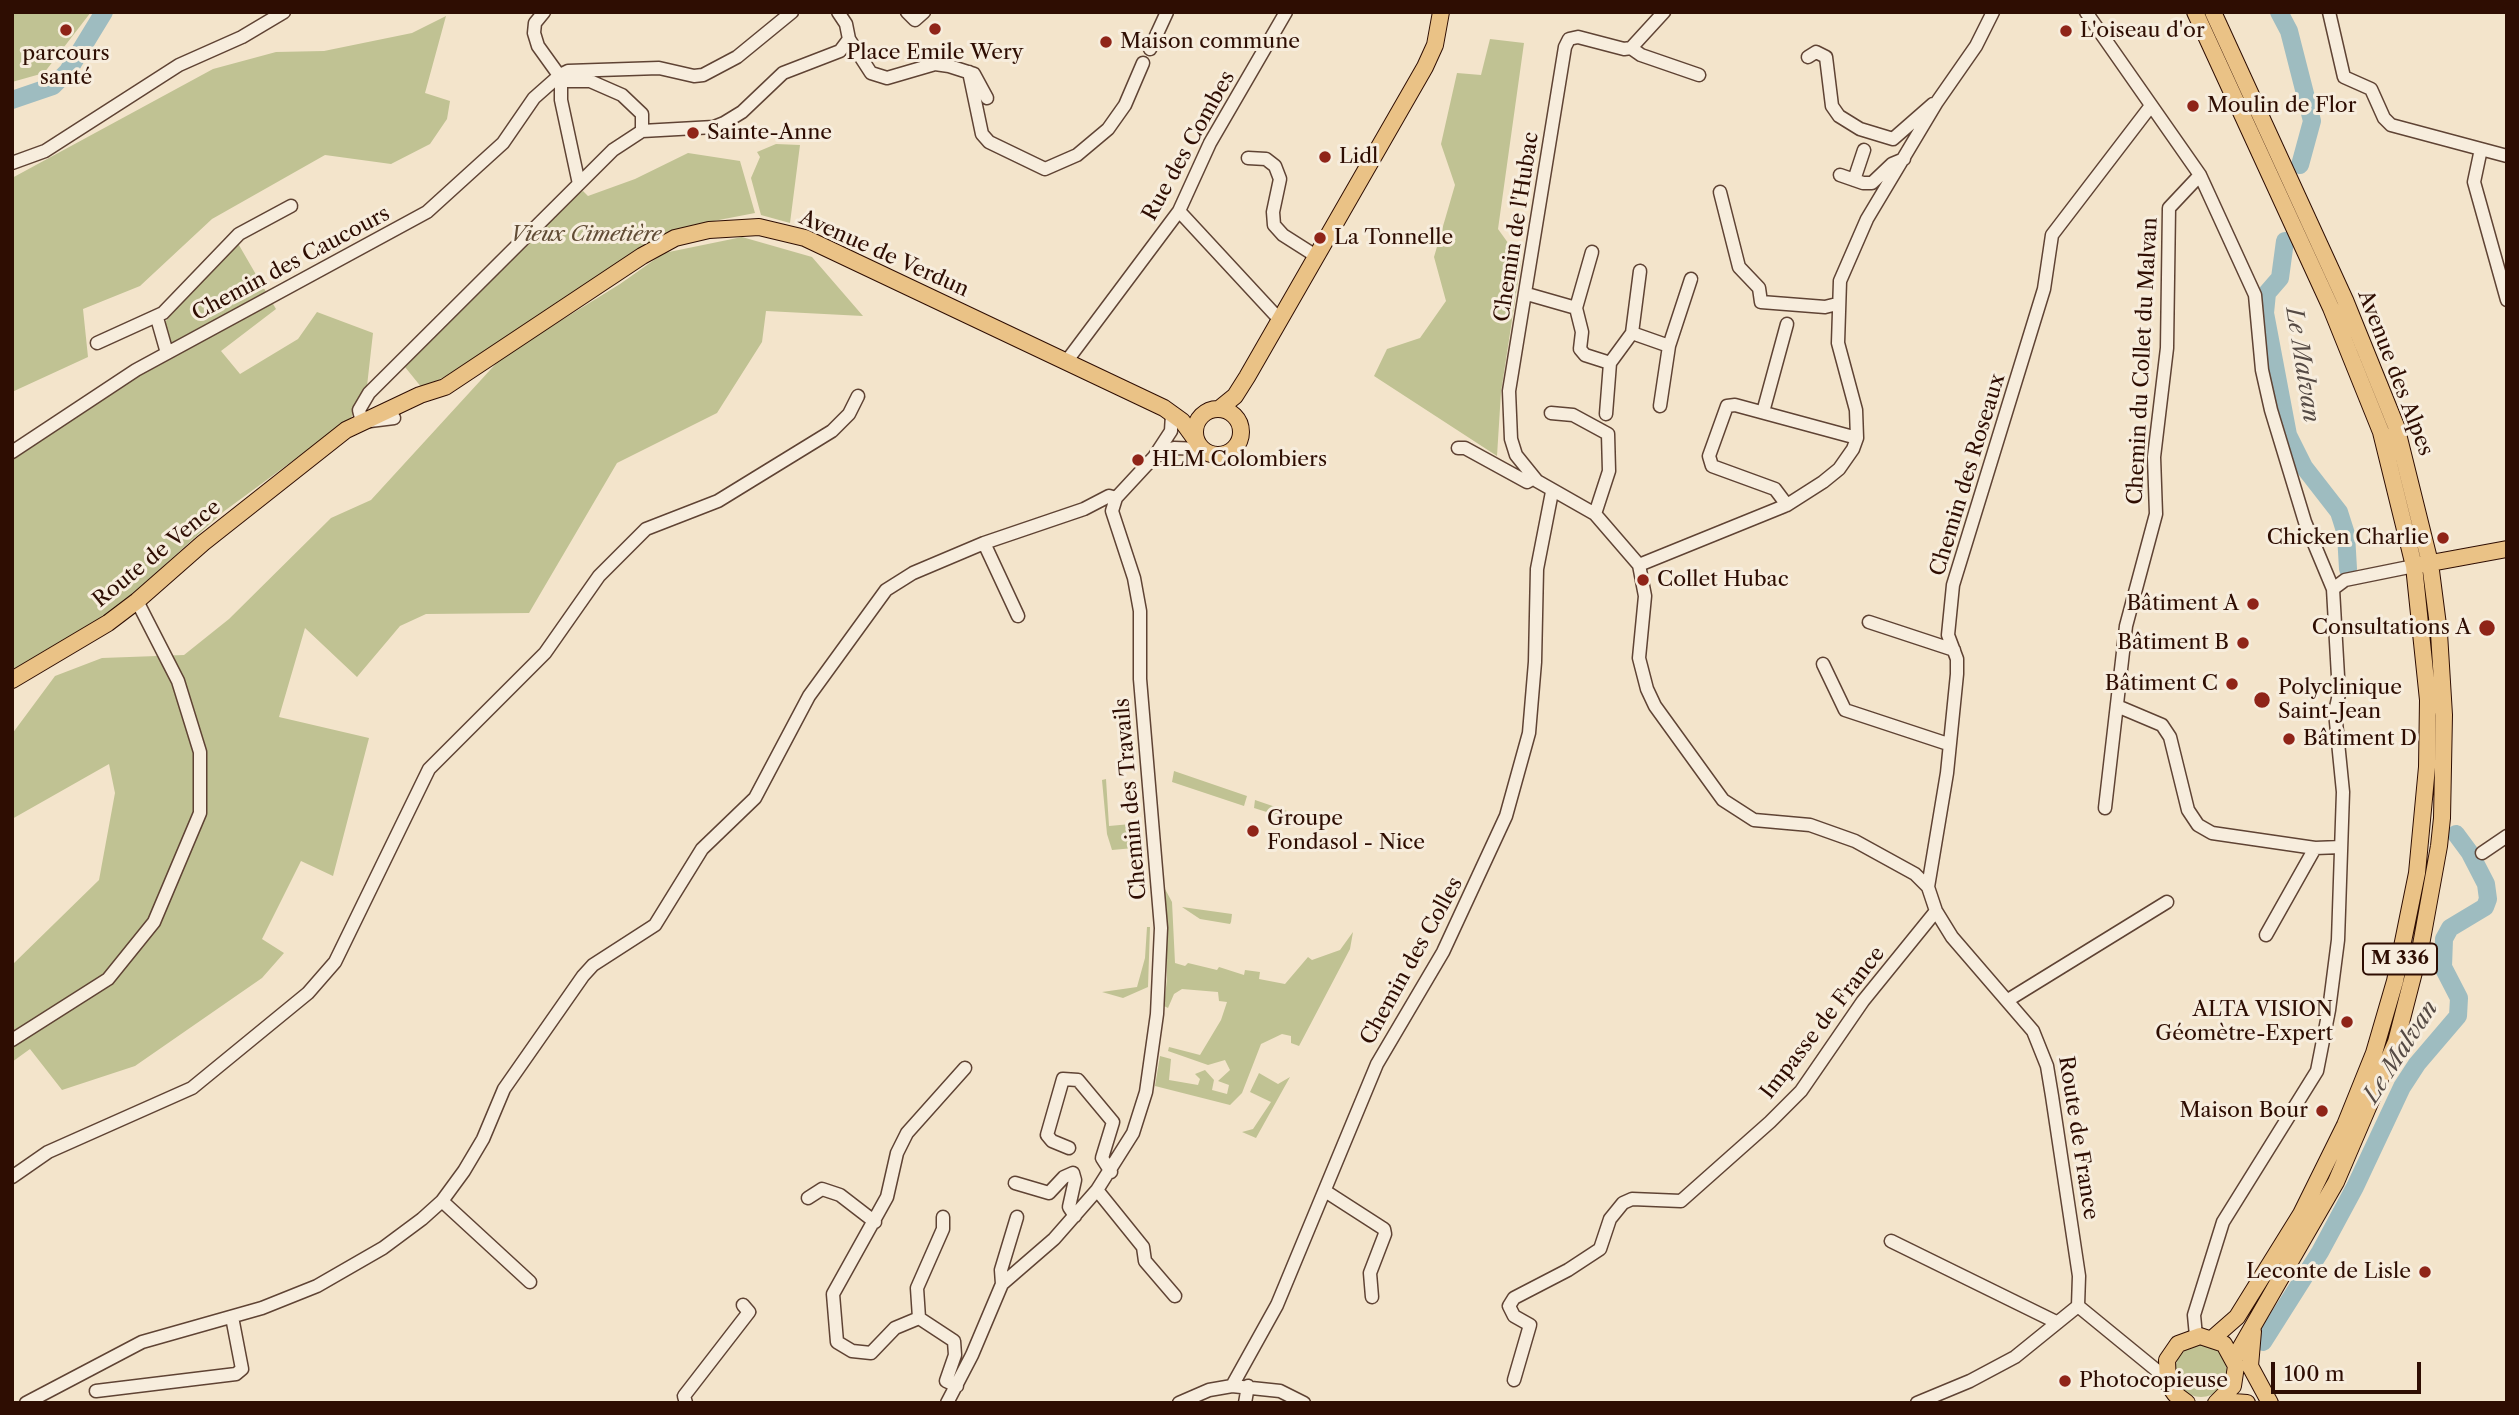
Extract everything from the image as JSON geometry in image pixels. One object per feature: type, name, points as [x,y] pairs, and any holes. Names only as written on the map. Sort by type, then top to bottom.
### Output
[{"type":"main road","points":[[1247,377],[1237,420],[1241,432],[1235,449],[1218,456],[1195,437],[1211,412],[1235,396],[1247,377],[1425,67],[1435,45],[1441,12]]},
{"type":"main road","name":"Avenue des Alpes","points":[[2195,12],[2358,369],[2384,442],[2422,564],[2426,666],[2427,766],[2417,873],[2395,981],[2362,1086],[2319,1182],[2237,1317],[2213,1338]]},
{"type":"main road","name":"Avenue des Alpes","points":[[2213,12],[2373,362],[2400,438],[2443,682],[2444,774],[2442,818],[2421,945],[2396,1042],[2354,1145],[2317,1217],[2258,1313],[2235,1366],[2233,1385],[2218,1402]]},
{"type":"main road","name":"Avenue de Verdun","points":[[330,445],[367,420],[445,387],[657,247],[690,234],[737,226],[781,230],[805,238],[1168,411],[1195,437]]},
{"type":"main road","name":"Route de Vence","points":[[12,680],[108,622],[137,601],[232,519],[330,445],[394,418],[445,387]]},
{"type":"main road","name":"Avenue de Verdun","points":[[1168,411],[1211,412]]},
{"type":"main road","points":[[1211,412],[1237,420]]},
{"type":"main road","points":[[2422,564],[2507,548]]},
{"type":"main road","points":[[2258,1313],[2250,1341],[2250,1366],[2269,1403]]},
{"type":"main road","points":[[2187,1403],[2170,1390],[2171,1352],[2183,1340],[2196,1336],[2213,1338],[2224,1344],[2235,1366],[2269,1403]]},
{"type":"main road","points":[[2218,1402],[2247,1403]]},
{"type":"street","points":[[12,163],[45,151],[179,65],[242,37],[284,12]]},
{"type":"street","points":[[544,12],[535,23],[535,37],[560,78],[561,100],[579,184]]},
{"type":"street","points":[[560,78],[568,71],[659,68],[703,75],[737,57],[792,12]]},
{"type":"street","points":[[838,12],[846,24],[849,39],[868,71],[874,75],[891,77],[935,64],[969,72],[977,78],[988,98]]},
{"type":"street","points":[[907,12],[912,19],[921,16]]},
{"type":"street","points":[[1150,49],[1167,12]]},
{"type":"street","name":"Rue des Combes","points":[[1066,362],[1179,211],[1210,143],[1286,12]]},
{"type":"street","points":[[1631,48],[1664,12]]},
{"type":"street","points":[[1639,565],[1787,505],[1839,469],[1857,438],[1856,411],[1838,343],[1837,304],[1840,281],[1867,219],[1937,102],[1976,46],[1993,12]]},
{"type":"street","points":[[2086,12],[2200,175],[2255,295],[2262,370],[2271,410],[2305,522],[2333,589],[2339,694],[2335,712],[2343,792],[2338,940],[2329,1010],[2317,1071],[2223,1222],[2194,1315],[2196,1336]]},
{"type":"street","points":[[2329,12],[2344,77],[2371,89],[2384,118],[2391,125],[2507,156]]},
{"type":"street","name":"Chemin de l'Hubac","points":[[1534,478],[1516,454],[1508,417],[1509,391],[1527,294],[1565,47],[1569,39],[1578,37],[1631,48],[1641,55],[1699,75]]},
{"type":"street","points":[[367,420],[374,393],[382,381],[613,150],[642,131],[714,127],[724,123],[742,112],[783,73],[841,51],[849,39]]},
{"type":"street","points":[[1808,57],[1816,52],[1826,57],[1832,106],[1839,116],[1860,129],[1893,139],[1937,102]]},
{"type":"street","points":[[969,72],[982,134],[989,142],[1045,169],[1077,155],[1108,130],[1125,105],[1143,64]]},
{"type":"street","points":[[560,78],[590,82],[622,95],[642,114],[642,131]]},
{"type":"street","name":"Chemin des Caucours","points":[[12,452],[136,370],[427,212],[503,144],[534,97],[560,78]]},
{"type":"street","name":"Chemin des Roseaux","points":[[1928,887],[1947,773],[1957,674],[1947,627],[1953,585],[2044,289],[2052,235],[2150,107]]},
{"type":"street","points":[[1854,180],[1864,149]]},
{"type":"street","points":[[2481,149],[2474,182],[2507,300]]},
{"type":"street","points":[[1248,158],[1266,159],[1275,166],[1280,179],[1273,212],[1274,225],[1283,235],[1316,256]]},
{"type":"street","points":[[1840,175],[1872,183],[1892,164],[1905,159]]},
{"type":"street","name":"Chemin du Collet du Malvan","points":[[2105,808],[2126,626],[2156,514],[2154,457],[2167,348],[2169,208],[2200,175]]},
{"type":"street","points":[[1720,192],[1739,267],[1759,288],[1761,302],[1825,307],[1837,304]]},
{"type":"street","points":[[97,343],[114,337],[137,322],[157,318],[173,306],[246,229],[291,205]]},
{"type":"street","points":[[1179,211],[1279,319]]},
{"type":"street","points":[[1592,252],[1576,308],[1581,332],[1580,349],[1585,355],[1610,363]]},
{"type":"street","points":[[1606,414],[1610,363],[1632,333],[1640,271]]},
{"type":"street","points":[[1660,406],[1669,346],[1690,279]]},
{"type":"street","points":[[1527,294],[1576,308]]},
{"type":"street","points":[[157,318],[167,353]]},
{"type":"street","points":[[1763,412],[1787,324]]},
{"type":"street","points":[[1632,333],[1669,346]]},
{"type":"street","points":[[12,1177],[48,1152],[192,1088],[308,993],[335,962],[429,769],[545,653],[599,576],[646,528],[718,502],[832,430],[849,414],[858,396]]},
{"type":"street","points":[[1787,505],[1775,489],[1712,466],[1709,456],[1727,405],[1857,438]]},
{"type":"street","points":[[1084,509],[1112,511],[1116,498],[1154,457],[1171,431],[1168,411]]},
{"type":"street","points":[[1551,413],[1573,415],[1608,434],[1609,471],[1595,514]]},
{"type":"street","name":"Route de Vence","points":[[367,420],[394,418]]},
{"type":"street","points":[[1154,457],[1195,437]]},
{"type":"street","points":[[1174,448],[1195,437]]},
{"type":"street","points":[[1458,448],[1465,448],[1527,482],[1534,478],[1552,492],[1595,514],[1639,565],[1645,596],[1639,658],[1647,689],[1655,706],[1723,800],[1754,820],[1810,825],[1855,841],[1895,861],[1928,887]]},
{"type":"street","name":"Chemin des Colles","points":[[1232,1386],[1236,1373],[1277,1305],[1377,1064],[1443,952],[1506,816],[1529,733],[1535,662],[1537,569],[1552,492]]},
{"type":"street","points":[[26,1403],[142,1342],[232,1317],[317,1286],[383,1248],[442,1201],[483,1139],[504,1089],[583,976],[593,965],[655,925],[702,849],[755,798],[809,696],[876,601],[899,581],[984,542],[1084,509],[1109,496],[1116,498]]},
{"type":"street","name":"Chemin des Travails","points":[[947,1403],[1002,1284],[1075,1216],[1111,1172],[1133,1133],[1146,1093],[1161,954],[1140,679],[1140,611],[1134,578],[1112,511]]},
{"type":"street","points":[[984,542],[1018,616]]},
{"type":"street","points":[[2333,589],[2345,580],[2422,564]]},
{"type":"street","points":[[12,1040],[108,979],[154,922],[200,813],[200,752],[197,740],[178,681],[137,601]]},
{"type":"street","points":[[1870,622],[1954,650]]},
{"type":"street","points":[[1823,664],[1845,710],[1948,744]]},
{"type":"street","points":[[2117,706],[2162,725],[2170,737],[2188,810],[2198,825],[2212,833],[2315,848],[2341,847]]},
{"type":"street","points":[[2482,853],[2507,836]]},
{"type":"street","points":[[2266,935],[2315,848]]},
{"type":"street","name":"Route de France","points":[[1928,887],[1936,911],[1952,937],[2033,1031],[2047,1066],[2079,1276],[2078,1306]]},
{"type":"street","points":[[2008,1000],[2167,902]]},
{"type":"street","name":"Impasse de France","points":[[1514,1380],[1530,1325],[1514,1316],[1509,1306],[1514,1298],[1568,1270],[1600,1249],[1610,1219],[1623,1203],[1632,1199],[1681,1201],[1770,1122],[1801,1091],[1863,1001],[1936,911]]},
{"type":"street","points":[[919,1318],[895,1328],[871,1353],[852,1351],[837,1342],[833,1294],[887,1197],[897,1153],[907,1133],[965,1068]]},
{"type":"street","points":[[1069,1148],[1052,1141],[1047,1135],[1063,1079],[1078,1080],[1113,1122],[1102,1158],[1111,1172]]},
{"type":"street","points":[[1015,1183],[1049,1193],[1064,1177],[1073,1173],[1075,1180],[1069,1207],[1075,1216]]},
{"type":"street","points":[[808,1198],[822,1189],[840,1195],[874,1222]]},
{"type":"street","points":[[1097,1190],[1143,1247],[1144,1261],[1175,1296]]},
{"type":"street","points":[[1325,1192],[1384,1229],[1385,1234],[1370,1273],[1372,1297]]},
{"type":"street","points":[[442,1201],[530,1282]]},
{"type":"street","points":[[919,1318],[917,1288],[943,1229],[943,1217]]},
{"type":"street","name":"Chemin des Travails","points":[[1002,1284],[1001,1270],[1017,1217]]},
{"type":"street","points":[[1891,1241],[2056,1322]]},
{"type":"street","points":[[686,1403],[684,1396],[749,1312],[743,1305]]},
{"type":"street","points":[[1917,1403],[1970,1381],[2015,1357],[2078,1306],[2145,1359],[2170,1390]]},
{"type":"street","points":[[96,1391],[236,1374],[242,1369],[232,1317]]},
{"type":"street","points":[[919,1318],[954,1341],[956,1355],[946,1381],[957,1386]]},
{"type":"street","points":[[2145,1359],[2171,1352]]},
{"type":"street","points":[[1179,1403],[1209,1390],[1232,1386],[1248,1386],[1288,1394],[1304,1403]]},
{"type":"street","points":[[1245,1403],[1248,1386]]},
{"type":"green space","points":[[12,12],[91,12],[44,73],[12,82]]},
{"type":"green space","points":[[446,16],[425,93],[450,101],[447,119],[430,144],[391,164],[325,155],[212,219],[140,286],[83,309],[88,357],[12,392],[12,178],[213,69],[276,52],[324,51],[412,33]]},
{"type":"green space","points":[[1490,39],[1524,43],[1498,229],[1521,261],[1501,392],[1497,456],[1374,376],[1387,349],[1420,338],[1446,301],[1434,257],[1455,185],[1441,144],[1457,73],[1481,75]]},
{"type":"green space","points":[[776,144],[800,145],[790,223],[761,215],[751,178],[760,157],[757,152]]},
{"type":"green space","name":"Vieux Cimetière","points":[[688,153],[740,161],[755,213],[693,225],[654,240],[448,375],[422,388],[405,367],[566,201],[583,191],[588,196],[635,179]]},
{"type":"green space","points":[[742,237],[812,257],[863,316],[766,311],[762,342],[717,413],[617,463],[529,613],[426,614],[400,626],[357,677],[305,628],[279,717],[369,738],[333,876],[301,861],[262,939],[284,953],[262,978],[135,1066],[62,1090],[30,1049],[12,1062],[12,965],[99,880],[115,793],[109,764],[12,819],[12,734],[55,676],[102,658],[184,655],[229,619],[331,518],[371,500],[502,357],[620,284],[664,253]]},
{"type":"green space","points":[[236,240],[276,309],[221,351],[240,374],[298,339],[317,312],[373,333],[367,386],[351,418],[223,512],[117,608],[12,671],[12,460],[163,356],[159,329]]},
{"type":"green space","points":[[1174,771],[1247,796],[1244,806],[1172,782]]},
{"type":"green space","points":[[1106,779],[1109,826],[1131,824],[1138,833],[1139,865],[1136,866],[1134,848],[1112,850],[1107,834],[1102,780]]},
{"type":"green space","points":[[1255,800],[1296,814],[1295,821],[1254,808]]},
{"type":"green space","points":[[1165,889],[1172,902],[1175,963],[1185,966],[1188,963],[1217,970],[1219,967],[1244,975],[1245,970],[1260,972],[1259,979],[1285,984],[1308,957],[1312,960],[1340,950],[1353,932],[1350,949],[1299,1046],[1291,1043],[1291,1036],[1282,1034],[1261,1044],[1242,1093],[1230,1105],[1155,1086],[1160,1056],[1171,1059],[1169,1080],[1198,1085],[1200,1079],[1195,1074],[1205,1070],[1214,1080],[1212,1090],[1227,1094],[1229,1085],[1218,1081],[1230,1070],[1225,1060],[1208,1065],[1168,1051],[1169,1047],[1200,1055],[1221,1020],[1227,1002],[1219,1001],[1218,992],[1182,989],[1174,994],[1168,1008],[1164,1006],[1167,979]]},
{"type":"green space","points":[[1182,907],[1232,914],[1231,922],[1200,919]]},
{"type":"green space","points":[[1147,927],[1150,927],[1148,987],[1123,998],[1102,992],[1137,987],[1145,958]]},
{"type":"green space","points":[[1259,1073],[1278,1084],[1290,1077],[1256,1138],[1242,1132],[1253,1129],[1271,1102],[1250,1092]]},
{"type":"green space","points":[[2201,1345],[2220,1352],[2227,1371],[2220,1390],[2201,1397],[2182,1390],[2175,1371],[2182,1352]]},
{"type":"waterway","points":[[12,100],[53,86],[68,71],[104,12]]},
{"type":"waterway","name":"Le Malvan","points":[[2279,12],[2289,31],[2312,121],[2300,165]]},
{"type":"waterway","name":"Le Malvan","points":[[2285,241],[2280,278],[2267,293],[2265,313],[2288,435],[2304,467],[2339,512],[2346,534],[2348,569]]},
{"type":"waterway","name":"Le Malvan","points":[[2263,1342],[2320,1252],[2355,1187],[2402,1087],[2417,1064],[2458,1016],[2459,998],[2443,967],[2444,939],[2450,928],[2485,907],[2488,899],[2486,884],[2470,853],[2456,834]]},
{"type":"place","name":"Place Emile Wery","points":[[935,29]]},
{"type":"place","name":"parcours santé","points":[[66,30]]},
{"type":"place","name":"L'oiseau d'or","points":[[2066,31]]},
{"type":"place","name":"Maison commune","points":[[1106,42]]},
{"type":"place","name":"Moulin de Flor","points":[[2193,106]]},
{"type":"place","name":"Sainte-Anne","points":[[693,133]]},
{"type":"place","name":"Lidl","points":[[1325,157]]},
{"type":"place","name":"La Tonnelle","points":[[1320,238]]},
{"type":"place","name":"HLM Colombiers","points":[[1138,460]]},
{"type":"place","name":"Chicken Charlie","points":[[2443,538]]},
{"type":"place","name":"Collet Hubac","points":[[1643,580]]},
{"type":"place","name":"Bâtiment A","points":[[2253,604]]},
{"type":"place","name":"Consultations A","points":[[2487,628]]},
{"type":"place","name":"Bâtiment B","points":[[2243,643]]},
{"type":"place","name":"Bâtiment C","points":[[2232,684]]},
{"type":"place","name":"Polyclinique Saint-Jean","points":[[2262,700]]},
{"type":"place","name":"Bâtiment D","points":[[2289,739]]},
{"type":"place","name":"Groupe Fondasol - Nice","points":[[1253,831]]},
{"type":"place","name":"ALTA VISION Géomètre-Expert","points":[[2347,1022]]},
{"type":"place","name":"Maison Bour","points":[[2322,1111]]},
{"type":"place","name":"Leconte de Lisle","points":[[2425,1272]]},
{"type":"place","name":"Photocopieuse","points":[[2065,1381]]}]
